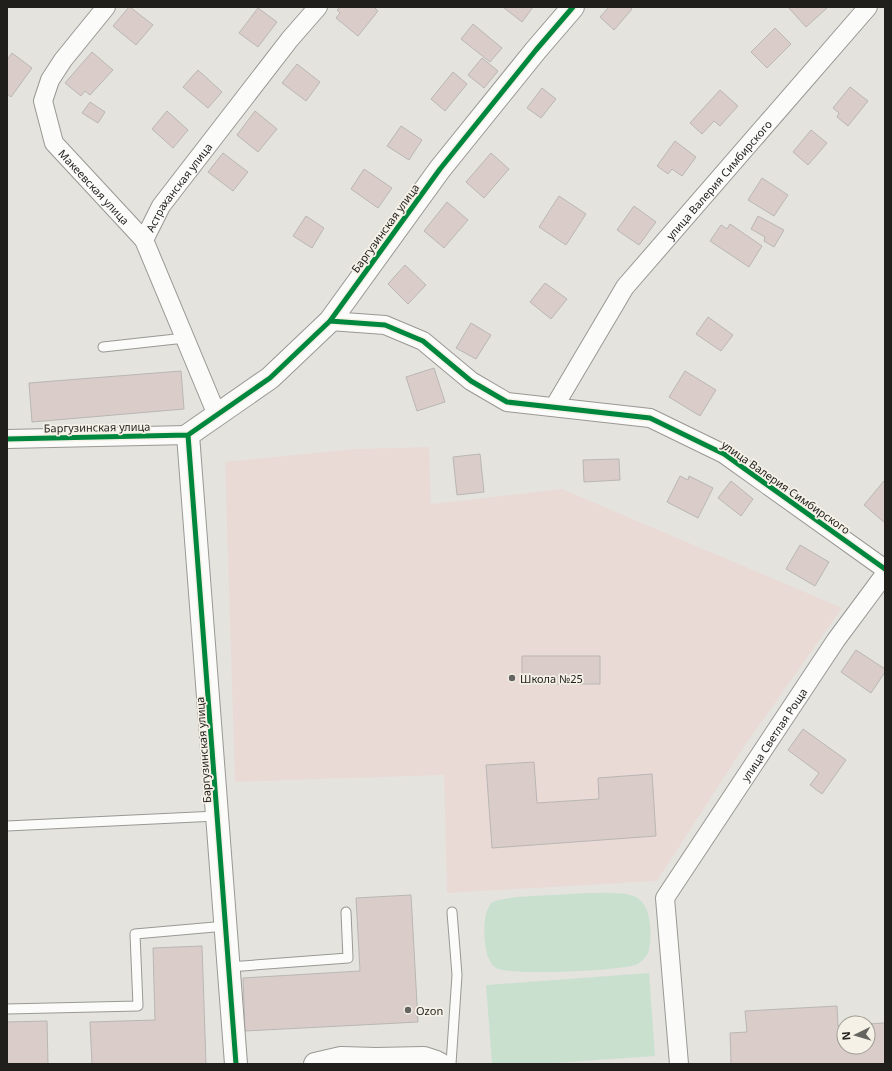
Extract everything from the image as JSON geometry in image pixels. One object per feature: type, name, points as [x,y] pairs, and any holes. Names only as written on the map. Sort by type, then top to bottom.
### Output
[{"type":"street","name":"Макеевская улица","points":[[106,7],[63,60],[50,80],[43,101],[54,143],[144,240]]},
{"type":"street","name":"Астраханская улица","points":[[217,415],[144,240],[160,206],[290,39],[318,7]]},
{"type":"street","name":"Баргузинская улица","points":[[7,439],[188,435],[270,378],[330,321],[440,169],[536,50],[573,7]]},
{"type":"street","name":"улица Валерия Симбирского","points":[[868,7],[625,287],[554,407],[650,418],[724,454],[885,569]]},
{"type":"street","points":[[330,321],[385,325],[423,341],[471,381],[507,402],[554,407]]},
{"type":"street","name":"Баргузинская улица","points":[[188,435],[236,1064]]},
{"type":"street","name":"улица Светлая Роща","points":[[679,1064],[665,898],[836,640],[885,574]]},
{"type":"street","points":[[316,1064],[341,1058],[424,1058],[440,1064]]},
{"type":"lane","points":[[103,347],[185,338]]},
{"type":"lane","points":[[7,826],[218,816]]},
{"type":"lane","points":[[229,967],[348,958],[346,912]]},
{"type":"lane","points":[[451,1064],[457,975],[452,912]]},
{"type":"lane","points":[[7,1009],[138,1006],[135,934],[226,926]]},
{"type":"shaded area","name":"Школа №25","points":[[429,447],[431,504],[562,489],[842,608],[743,748],[657,881],[447,893],[444,775],[235,782],[225,462],[356,449]]},
{"type":"green space","points":[[587,893],[631,895],[640,900],[644,905],[649,917],[650,943],[648,953],[638,964],[612,969],[566,972],[521,972],[496,968],[492,964],[487,955],[484,930],[486,914],[491,903],[498,900],[516,897]]},
{"type":"green space","points":[[649,973],[655,1056],[539,1064],[492,1064],[486,985]]},
{"type":"building","points":[[129,7],[153,25],[136,45],[113,26]]},
{"type":"building","points":[[340,7],[374,7],[378,11],[358,36],[336,18],[340,13],[337,10]]},
{"type":"building","points":[[503,7],[533,7],[522,22]]},
{"type":"building","points":[[609,7],[630,7],[632,9],[614,30],[600,17]]},
{"type":"building","points":[[788,7],[828,7],[806,27]]},
{"type":"building","points":[[258,8],[277,22],[258,47],[239,33]]},
{"type":"building","points":[[473,24],[502,48],[490,62],[461,39]]},
{"type":"building","points":[[775,28],[791,44],[767,68],[751,52]]},
{"type":"building","points":[[92,52],[113,70],[90,95],[85,91],[81,96],[65,83]]},
{"type":"building","points":[[12,53],[32,68],[11,97],[7,94],[7,60]]},
{"type":"building","points":[[482,58],[498,71],[484,88],[468,75]]},
{"type":"building","points":[[297,64],[320,82],[306,101],[282,83]]},
{"type":"building","points":[[198,70],[222,92],[208,108],[183,87]]},
{"type":"building","points":[[453,72],[467,84],[445,111],[431,99]]},
{"type":"building","points":[[850,87],[868,101],[848,126],[837,117],[839,113],[833,108]]},
{"type":"building","points":[[542,88],[556,99],[541,118],[527,108]]},
{"type":"building","points":[[720,90],[738,106],[720,126],[714,121],[702,134],[690,123]]},
{"type":"building","points":[[90,102],[105,112],[98,123],[82,113]]},
{"type":"building","points":[[167,111],[188,130],[173,148],[152,129]]},
{"type":"building","points":[[255,111],[277,129],[258,152],[237,135]]},
{"type":"building","points":[[401,126],[422,140],[409,160],[387,146]]},
{"type":"building","points":[[811,130],[827,143],[808,165],[793,152]]},
{"type":"building","points":[[675,141],[696,157],[682,176],[672,169],[668,174],[657,166]]},
{"type":"building","points":[[223,153],[248,172],[233,191],[208,172]]},
{"type":"building","points":[[491,153],[509,169],[484,198],[466,182]]},
{"type":"building","points":[[364,169],[392,188],[378,208],[351,189]]},
{"type":"building","points":[[762,178],[788,195],[774,216],[748,200]]},
{"type":"building","points":[[559,196],[586,214],[566,245],[539,227]]},
{"type":"building","points":[[447,202],[468,220],[444,248],[424,231]]},
{"type":"building","points":[[634,206],[656,222],[639,245],[617,230]]},
{"type":"building","points":[[306,216],[324,228],[312,248],[293,236]]},
{"type":"building","points":[[758,216],[784,230],[774,247],[764,241],[765,237],[751,229]]},
{"type":"building","points":[[730,224],[762,246],[749,267],[710,241],[721,225],[727,229]]},
{"type":"building","points":[[405,265],[426,285],[408,304],[388,284]]},
{"type":"building","points":[[545,283],[567,299],[551,319],[530,302]]},
{"type":"building","points":[[708,317],[733,335],[721,351],[696,334]]},
{"type":"building","points":[[471,323],[491,335],[476,359],[456,348]]},
{"type":"building","points":[[434,368],[445,402],[417,411],[406,377]]},
{"type":"building","points":[[181,371],[184,409],[32,422],[29,383]]},
{"type":"building","points":[[685,371],[716,390],[700,416],[669,397]]},
{"type":"building","points":[[480,454],[484,492],[457,495],[453,457]]},
{"type":"building","points":[[619,459],[620,480],[584,482],[583,460]]},
{"type":"building","points":[[680,476],[688,480],[689,476],[713,488],[698,518],[667,502]]},
{"type":"building","points":[[731,481],[753,499],[741,516],[718,498]]},
{"type":"building","points":[[884,481],[885,482],[885,523],[864,505]]},
{"type":"building","points":[[800,545],[829,562],[815,586],[786,569]]},
{"type":"building","points":[[856,650],[885,669],[885,672],[871,693],[841,672]]},
{"type":"building","points":[[522,656],[600,656],[600,684],[522,684]]},
{"type":"building","points":[[803,729],[846,760],[822,794],[810,785],[819,773],[788,750]]},
{"type":"building","points":[[534,762],[537,803],[599,799],[598,778],[652,774],[656,836],[492,848],[486,765]]},
{"type":"building","points":[[411,895],[418,1022],[245,1031],[243,978],[360,971],[356,898]]},
{"type":"building","points":[[202,946],[206,1064],[92,1064],[90,1022],[155,1020],[153,948]]},
{"type":"building","points":[[837,1006],[836,1055],[876,1055],[876,1024],[885,1023],[885,1064],[731,1064],[730,1033],[747,1032],[745,1011]]},
{"type":"building","points":[[47,1021],[48,1064],[7,1064],[7,1022]]},
{"type":"cycle path","points":[[7,439],[188,435],[270,378],[330,321],[440,169],[536,50],[573,7]]},
{"type":"cycle path","points":[[330,321],[385,325],[423,341],[471,381],[507,402],[650,418],[724,454],[885,569]]},
{"type":"cycle path","points":[[188,435],[236,1064]]},
{"type":"place","name":"Школа №25","points":[[512,678]]},
{"type":"place","name":"Ozon","points":[[408,1010]]}]
